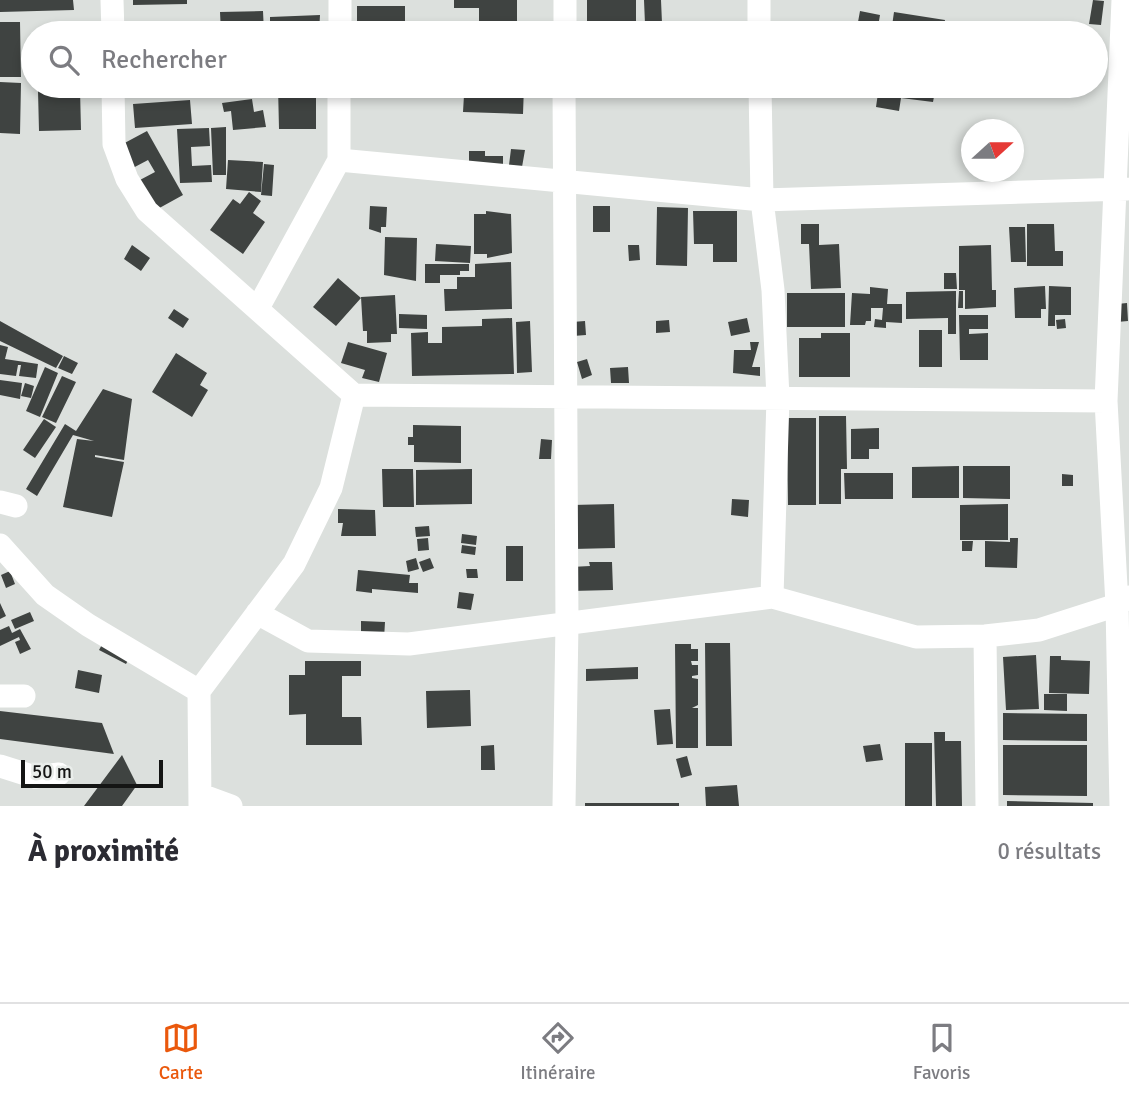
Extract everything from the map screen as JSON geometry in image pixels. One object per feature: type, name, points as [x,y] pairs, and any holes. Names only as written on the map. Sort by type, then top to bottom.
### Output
[{"type":"street","points":[[112,0],[113,21]]},
{"type":"street","points":[[340,0],[340,21]]},
{"type":"street","points":[[565,0],[565,21]]},
{"type":"street","points":[[759,0],[759,21]]},
{"type":"street","points":[[1121,806],[1123,601],[1106,401],[1121,189],[1123,0]]},
{"type":"street","points":[[113,98],[114,144],[127,179],[147,211],[354,395],[1106,401]]},
{"type":"street","points":[[258,309],[339,160],[340,98]]},
{"type":"street","points":[[564,98],[567,624],[564,806]]},
{"type":"street","points":[[760,98],[762,200],[773,290],[778,398],[772,597]]},
{"type":"street","points":[[339,160],[762,200],[1121,189]]},
{"type":"street","points":[[231,806],[200,800],[199,691],[294,564],[331,488],[354,395]]},
{"type":"street","points":[[0,545],[45,595],[88,625],[199,691]]},
{"type":"street","points":[[257,614],[308,641],[409,644],[772,597],[916,637],[985,636],[1039,631],[1123,601]]},
{"type":"street","points":[[985,636],[987,806]]},
{"type":"street","points":[[0,696],[24,696]]},
{"type":"street","points":[[0,766],[35,777],[59,774]]},
{"type":"building","points":[[0,0],[73,0],[74,10],[0,12]]},
{"type":"building","points":[[133,0],[187,0],[187,4],[133,5]]},
{"type":"building","points":[[454,0],[517,0],[517,21],[479,21],[479,8],[454,8]]},
{"type":"building","points":[[587,0],[636,0],[636,21],[587,21]]},
{"type":"building","points":[[644,0],[661,0],[662,21],[645,21]]},
{"type":"building","points":[[1093,0],[1104,1],[1102,21],[1090,21]]},
{"type":"building","points":[[357,6],[405,6],[405,21],[357,21]]},
{"type":"building","points":[[263,11],[263,21],[220,21],[220,12]]},
{"type":"building","points":[[860,11],[880,15],[879,21],[858,21]]},
{"type":"building","points":[[894,12],[945,20],[945,21],[893,21]]},
{"type":"building","points":[[320,15],[320,21],[270,21],[270,17]]},
{"type":"building","points":[[0,22],[20,22],[21,77],[0,77]]},
{"type":"building","points":[[0,82],[21,83],[20,134],[0,133]]},
{"type":"building","points":[[38,98],[80,98],[81,130],[39,131]]},
{"type":"building","points":[[278,98],[316,98],[316,129],[279,129]]},
{"type":"building","points":[[464,98],[524,98],[523,114],[463,112]]},
{"type":"building","points":[[877,98],[901,98],[899,111],[876,107]]},
{"type":"building","points":[[901,98],[934,98],[933,102]]},
{"type":"building","points":[[252,99],[254,112],[263,110],[266,127],[233,130],[231,111],[224,112],[222,103]]},
{"type":"building","points":[[190,100],[192,124],[135,128],[133,104]]},
{"type":"building","points":[[226,127],[226,175],[213,175],[211,128]]},
{"type":"building","points":[[209,128],[210,146],[191,147],[192,166],[211,165],[212,182],[180,183],[177,129]]},
{"type":"building","points":[[147,131],[183,195],[154,211],[138,181],[155,172],[148,160],[131,169],[119,146]]},
{"type":"building","points":[[511,149],[525,150],[522,167],[509,165]]},
{"type":"building","points":[[469,151],[485,151],[485,156],[503,156],[503,167],[469,167]]},
{"type":"building","points":[[228,160],[263,162],[261,192],[226,189]]},
{"type":"building","points":[[264,164],[274,165],[272,196],[261,195]]},
{"type":"building","points":[[249,192],[261,201],[253,213],[265,222],[243,254],[210,230],[233,199],[240,204]]},
{"type":"building","points":[[370,206],[387,207],[386,227],[381,227],[381,233],[369,229]]},
{"type":"building","points":[[593,206],[610,206],[610,232],[593,232]]},
{"type":"building","points":[[657,207],[688,208],[687,266],[656,265]]},
{"type":"building","points":[[486,211],[511,214],[512,253],[487,258],[487,254],[474,254],[474,214],[486,214]]},
{"type":"building","points":[[693,211],[737,211],[737,262],[713,262],[713,244],[694,244]]},
{"type":"building","points":[[801,224],[819,224],[819,245],[839,244],[841,288],[811,289],[809,244],[801,244]]},
{"type":"building","points":[[1027,224],[1054,224],[1055,251],[1063,251],[1063,266],[1027,266]]},
{"type":"building","points":[[1009,227],[1025,227],[1026,262],[1011,262]]},
{"type":"building","points":[[385,237],[417,238],[416,281],[384,275]]},
{"type":"building","points":[[436,244],[471,246],[470,263],[435,261]]},
{"type":"building","points":[[132,245],[150,258],[141,271],[124,259]]},
{"type":"building","points":[[628,245],[639,245],[640,260],[629,261]]},
{"type":"building","points":[[991,245],[992,290],[996,290],[996,307],[965,309],[965,290],[959,290],[959,246]]},
{"type":"building","points":[[511,262],[512,309],[445,311],[444,289],[457,289],[457,277],[475,277],[475,264]]},
{"type":"building","points":[[425,264],[469,264],[469,271],[460,271],[460,275],[440,275],[440,283],[425,283]]},
{"type":"building","points":[[944,273],[956,273],[957,289],[944,289]]},
{"type":"building","points":[[338,278],[361,298],[336,326],[313,307]]},
{"type":"building","points":[[1045,286],[1046,309],[1041,309],[1041,318],[1015,318],[1014,288]]},
{"type":"building","points":[[1049,286],[1071,287],[1071,315],[1055,315],[1055,326],[1048,326]]},
{"type":"building","points":[[870,287],[888,289],[887,304],[902,304],[902,323],[886,322],[886,328],[874,327],[875,319],[882,320],[883,308],[871,308],[871,321],[866,321],[865,325],[850,325],[852,293],[870,294]]},
{"type":"building","points":[[956,291],[956,334],[948,334],[948,318],[906,319],[906,292]]},
{"type":"building","points":[[959,291],[963,291],[963,308],[958,308]]},
{"type":"building","points":[[787,293],[845,293],[845,327],[787,327]]},
{"type":"building","points":[[395,295],[397,334],[391,334],[391,342],[367,343],[367,331],[363,331],[361,297]]},
{"type":"building","points":[[1127,303],[1128,321],[1117,322],[1117,304]]},
{"type":"building","points":[[174,309],[189,319],[183,328],[168,318]]},
{"type":"building","points":[[399,314],[427,315],[427,329],[399,328]]},
{"type":"building","points":[[959,315],[988,315],[988,329],[969,329],[969,334],[988,333],[988,360],[960,360]]},
{"type":"building","points":[[512,318],[514,374],[412,376],[411,333],[428,332],[428,343],[442,343],[442,327],[482,326],[482,319]]},
{"type":"building","points":[[747,318],[750,332],[731,336],[728,322]]},
{"type":"building","points":[[1065,319],[1066,328],[1057,329],[1056,320]]},
{"type":"building","points":[[669,320],[670,332],[656,333],[656,321]]},
{"type":"building","points":[[0,321],[63,356],[56,368],[0,341]]},
{"type":"building","points":[[530,321],[532,372],[517,373],[516,322]]},
{"type":"building","points":[[585,321],[586,335],[573,336],[572,322]]},
{"type":"building","points":[[919,330],[942,330],[942,367],[919,367]]},
{"type":"building","points":[[821,333],[850,333],[850,377],[799,377],[799,338],[821,338]]},
{"type":"building","points":[[348,342],[387,353],[379,382],[362,378],[365,370],[341,363]]},
{"type":"building","points":[[750,342],[759,342],[752,367],[760,367],[760,376],[733,373],[734,350],[751,350]]},
{"type":"building","points":[[0,345],[8,347],[5,359],[38,364],[36,378],[19,376],[21,365],[18,365],[16,376],[0,374]]},
{"type":"building","points":[[176,353],[207,373],[200,385],[208,390],[192,417],[152,392]]},
{"type":"building","points":[[64,356],[78,363],[72,374],[58,368]]},
{"type":"building","points":[[587,359],[592,375],[582,379],[577,362]]},
{"type":"building","points":[[45,367],[58,373],[40,417],[26,411]]},
{"type":"building","points":[[628,367],[629,383],[611,383],[610,368]]},
{"type":"building","points":[[62,376],[76,382],[56,423],[42,417]]},
{"type":"building","points":[[0,380],[22,383],[20,399],[0,395]]},
{"type":"building","points":[[25,383],[34,386],[31,398],[21,396]]},
{"type":"building","points":[[103,389],[132,399],[124,460],[95,455],[124,462],[112,517],[63,507],[77,439],[94,441],[73,435],[37,496],[26,489],[65,424],[76,431]]},
{"type":"building","points":[[819,416],[846,416],[847,469],[841,469],[841,504],[819,504]]},
{"type":"building","points":[[787,418],[816,418],[816,505],[788,505]]},
{"type":"building","points":[[44,419],[56,427],[35,458],[23,450]]},
{"type":"building","points":[[413,425],[461,426],[461,463],[414,462],[414,445],[408,445],[408,437],[413,437]]},
{"type":"building","points":[[879,428],[879,449],[869,449],[869,459],[851,459],[851,429]]},
{"type":"building","points":[[541,439],[552,440],[551,459],[539,459]]},
{"type":"building","points":[[959,466],[959,498],[912,498],[912,467]]},
{"type":"building","points":[[963,466],[1010,466],[1010,499],[963,498]]},
{"type":"building","points":[[382,469],[413,469],[414,507],[383,507]]},
{"type":"building","points":[[472,469],[472,504],[416,505],[416,470]]},
{"type":"building","points":[[844,473],[893,473],[893,499],[845,499]]},
{"type":"building","points":[[1062,474],[1073,475],[1073,486],[1062,486]]},
{"type":"building","points":[[732,499],[749,500],[748,517],[731,515]]},
{"type":"building","points":[[614,504],[615,548],[573,549],[572,505]]},
{"type":"building","points":[[1008,504],[1008,540],[960,540],[960,505]]},
{"type":"building","points":[[338,509],[375,510],[376,536],[341,536],[343,523],[338,523]]},
{"type":"building","points":[[429,526],[430,536],[416,537],[415,527]]},
{"type":"building","points":[[462,534],[477,536],[476,545],[461,543]]},
{"type":"building","points":[[428,538],[429,550],[418,551],[417,539]]},
{"type":"building","points":[[1010,538],[1018,538],[1017,568],[985,567],[985,541],[1010,542]]},
{"type":"building","points":[[962,541],[973,541],[972,551],[962,551]]},
{"type":"building","points":[[462,545],[476,547],[475,555],[461,553]]},
{"type":"building","points":[[506,546],[523,546],[523,581],[506,581]]},
{"type":"building","points":[[416,558],[419,569],[408,572],[406,561]]},
{"type":"building","points":[[430,558],[434,568],[423,572],[419,562]]},
{"type":"building","points":[[589,562],[612,562],[613,590],[571,591],[571,567],[590,566]]},
{"type":"building","points":[[466,569],[477,569],[478,578],[467,578]]},
{"type":"building","points":[[358,570],[410,575],[409,583],[418,583],[418,593],[372,589],[372,593],[356,591]]},
{"type":"building","points":[[10,571],[15,584],[6,588],[1,575]]},
{"type":"building","points":[[459,592],[474,594],[471,610],[457,608]]},
{"type":"building","points":[[0,603],[6,616],[0,619]]},
{"type":"building","points":[[30,612],[34,621],[15,629],[11,620]]},
{"type":"building","points":[[361,621],[385,622],[384,639],[361,639]]},
{"type":"building","points":[[9,626],[12,633],[20,629],[31,649],[20,654],[15,642],[20,640],[19,637],[0,646],[0,630]]},
{"type":"building","points":[[104,641],[131,655],[126,664],[99,650]]},
{"type":"building","points":[[705,643],[730,643],[732,746],[706,746]]},
{"type":"building","points":[[675,644],[691,644],[691,649],[698,649],[698,661],[691,661],[692,665],[698,665],[698,675],[692,678],[698,679],[698,705],[692,708],[698,708],[698,748],[676,748]]},
{"type":"building","points":[[1036,655],[1039,709],[1006,710],[1003,657]]},
{"type":"building","points":[[1050,656],[1061,656],[1061,660],[1090,661],[1089,694],[1049,693]]},
{"type":"building","points":[[305,661],[361,661],[361,676],[342,676],[342,717],[361,717],[362,745],[306,745],[306,714],[289,715],[289,675],[305,675]]},
{"type":"building","points":[[638,667],[638,679],[586,681],[586,669]]},
{"type":"building","points":[[78,670],[102,675],[99,693],[75,688]]},
{"type":"building","points":[[470,690],[471,726],[427,728],[426,691]]},
{"type":"building","points":[[1044,694],[1067,694],[1067,711],[1044,710]]},
{"type":"building","points":[[670,709],[673,744],[657,745],[654,710]]},
{"type":"building","points":[[0,711],[102,723],[114,754],[0,739]]},
{"type":"building","points":[[1003,713],[1087,714],[1087,741],[1003,740]]},
{"type":"building","points":[[934,732],[945,732],[945,741],[961,741],[962,806],[936,806]]},
{"type":"building","points":[[905,743],[932,743],[932,806],[905,806]]},
{"type":"building","points":[[880,744],[883,760],[866,762],[863,746]]},
{"type":"building","points":[[494,745],[495,770],[481,770],[481,746]]},
{"type":"building","points":[[1003,745],[1087,745],[1087,796],[1003,795]]},
{"type":"building","points":[[122,755],[137,785],[122,806],[84,806]]},
{"type":"building","points":[[687,756],[692,775],[681,778],[676,759]]},
{"type":"building","points":[[737,785],[739,806],[706,806],[705,787]]},
{"type":"building","points":[[1007,801],[1093,803],[1093,806],[1007,806]]},
{"type":"building","points":[[585,803],[679,803],[679,806],[585,806]]}]
